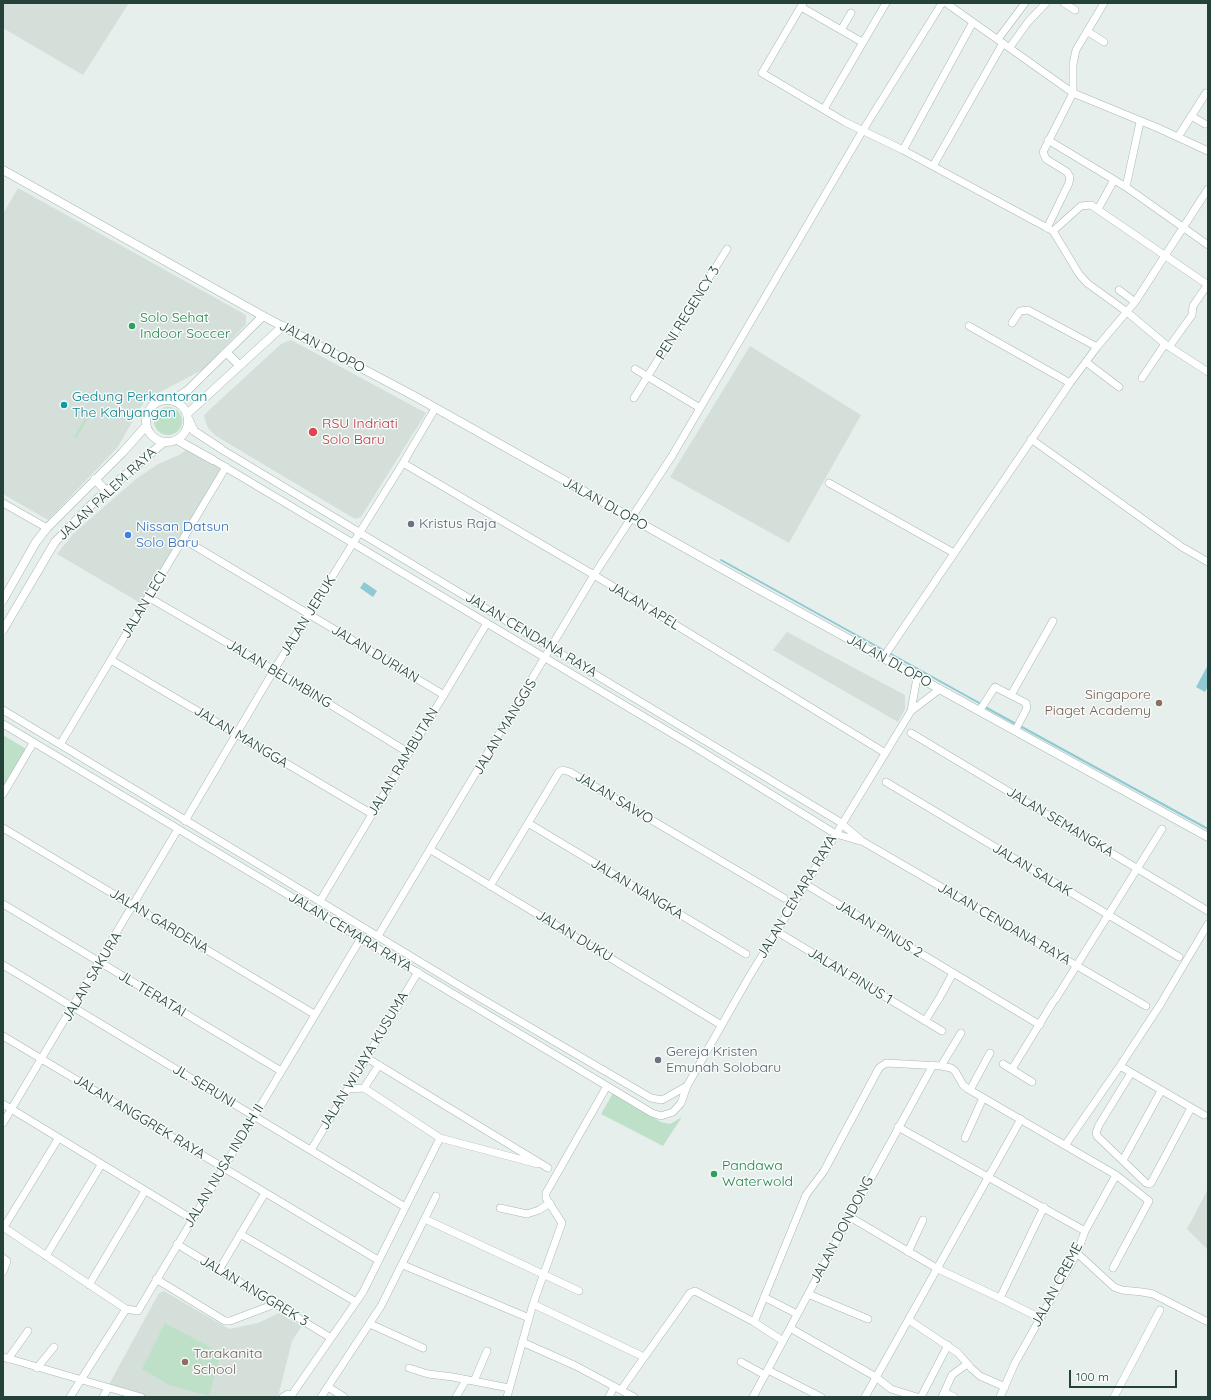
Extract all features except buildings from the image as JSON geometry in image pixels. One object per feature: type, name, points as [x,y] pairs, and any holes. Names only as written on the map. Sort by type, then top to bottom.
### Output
[{"type":"street","points":[[824,109],[886,3]]},
{"type":"street","name":"JALAN MANGGIS","points":[[378,936],[552,648],[594,575],[632,519],[700,408],[863,130],[942,3]]},
{"type":"street","points":[[946,3],[1010,47],[1072,93],[1208,151]]},
{"type":"street","points":[[933,166],[1001,41],[1025,3]]},
{"type":"street","points":[[1010,47],[1028,22],[1046,3]]},
{"type":"street","points":[[1064,3],[1075,10]]},
{"type":"street","points":[[1050,229],[1070,179],[1067,172],[1044,156],[1043,152],[1072,93],[1074,57],[1079,42],[1104,3]]},
{"type":"street","points":[[862,42],[802,5],[762,73],[845,122],[903,150],[1050,229],[1079,274],[1096,290],[1127,312],[1167,345],[1208,372]]},
{"type":"street","points":[[841,30],[851,13]]},
{"type":"street","points":[[903,150],[973,22]]},
{"type":"street","points":[[1086,31],[1104,42]]},
{"type":"street","points":[[1178,137],[1206,93]]},
{"type":"street","points":[[1191,116],[1205,124]]},
{"type":"street","points":[[1126,187],[1140,122]]},
{"type":"street","points":[[1048,140],[1126,187],[1208,245]]},
{"type":"street","name":"JALAN DLOPO","points":[[3,170],[263,316],[416,397],[632,519],[885,654],[917,677],[940,689],[982,706],[1208,837]]},
{"type":"street","points":[[1098,209],[1114,180]]},
{"type":"street","points":[[885,654],[1070,383],[1097,346],[1135,302],[1208,189]]},
{"type":"street","points":[[1050,229],[1082,206],[1091,205],[1208,285],[1193,306],[1192,314],[1142,378]]},
{"type":"street","name":"PENI REGENCY 3","points":[[634,398],[728,249]]},
{"type":"street","points":[[1119,290],[1135,302]]},
{"type":"street","points":[[1012,323],[1020,311],[1028,310],[1097,346]]},
{"type":"street","points":[[263,316],[188,390],[179,396],[158,401],[149,408],[146,414],[146,426],[154,438],[164,442],[177,440],[184,433],[188,416],[240,365],[283,326]]},
{"type":"street","points":[[969,326],[1070,383]]},
{"type":"street","points":[[227,353],[240,365]]},
{"type":"street","points":[[1086,362],[1120,387]]},
{"type":"street","points":[[635,369],[700,408]]},
{"type":"street","points":[[170,399],[181,404],[194,431],[220,448]]},
{"type":"street","name":"JALAN JERUK","points":[[185,821],[274,670],[403,463],[433,412]]},
{"type":"street","name":"JALAN PALEM RAYA","points":[[3,599],[36,542],[47,528],[122,453],[146,426]]},
{"type":"street","points":[[1031,439],[1133,510],[1182,547],[1208,562]]},
{"type":"street","points":[[177,440],[214,460]]},
{"type":"street","name":"JALAN PALEM RAYA","points":[[3,630],[55,542],[106,491],[164,442]]},
{"type":"street","name":"JALAN CENDANA RAYA","points":[[220,448],[360,531],[841,823],[862,841],[1146,1006]]},
{"type":"street","name":"JALAN CENDANA RAYA","points":[[214,460],[693,746],[835,833],[862,841]]},
{"type":"street","name":"JALAN APEL","points":[[403,463],[594,575],[882,751]]},
{"type":"street","name":"JALAN LECI","points":[[61,743],[226,467]]},
{"type":"street","points":[[95,479],[106,491]]},
{"type":"street","points":[[830,483],[954,553]]},
{"type":"street","points":[[3,504],[47,528]]},
{"type":"street","name":"JALAN DURIAN","points":[[183,539],[444,695]]},
{"type":"street","name":"JALAN BELIMBING","points":[[148,597],[274,670],[409,752]]},
{"type":"street","points":[[3,599],[17,606]]},
{"type":"street","points":[[1011,695],[1053,621]]},
{"type":"street","name":"JALAN RAMBUTAN","points":[[320,901],[487,623]]},
{"type":"street","name":"JALAN MANGGA","points":[[111,660],[372,814]]},
{"type":"street","points":[[911,711],[917,677]]},
{"type":"street","points":[[982,706],[995,687],[1011,695],[1028,706],[1017,727]]},
{"type":"street","points":[[911,711],[940,689]]},
{"type":"street","name":"JALAN CEMARA RAYA","points":[[3,710],[470,992],[622,1081],[657,1100],[664,1100],[687,1086]]},
{"type":"street","name":"JALAN CEMARA RAYA","points":[[3,724],[652,1113],[661,1116],[670,1114],[677,1109],[687,1086],[776,932],[841,823],[911,711]]},
{"type":"street","name":"JALAN SEMANGKA","points":[[911,733],[1208,911]]},
{"type":"street","points":[[693,746],[698,737]]},
{"type":"street","points":[[3,794],[32,745]]},
{"type":"street","name":"JALAN SAWO","points":[[490,886],[559,772],[566,770],[784,898]]},
{"type":"street","name":"JALAN SALAK","points":[[886,782],[1179,957]]},
{"type":"street","name":"JALAN NANGKA","points":[[528,823],[746,954]]},
{"type":"street","name":"JALAN GARDENA","points":[[3,828],[314,1014]]},
{"type":"street","name":"JALAN SAKURA","points":[[3,1124],[101,962],[178,829]]},
{"type":"street","points":[[1012,1070],[1162,829]]},
{"type":"street","name":"JALAN DUKU","points":[[431,850],[718,1023]]},
{"type":"street","points":[[282,892],[287,882]]},
{"type":"street","name":"JALAN PINUS 2","points":[[805,884],[1040,1025]]},
{"type":"street","name":"JL. TERATAI","points":[[3,904],[281,1072]]},
{"type":"street","points":[[1066,1144],[1160,1005],[1208,924]]},
{"type":"street","name":"JALAN PINUS 1","points":[[776,932],[942,1031]]},
{"type":"street","name":"JALAN NUSA INDAH II","points":[[126,1309],[138,1310],[281,1072],[314,1014],[361,938]]},
{"type":"street","name":"JL. SERUNI","points":[[3,966],[405,1206]]},
{"type":"street","name":"JALAN WIJAYA KUSUMA","points":[[311,1150],[418,972]]},
{"type":"street","points":[[925,1021],[953,973]]},
{"type":"street","points":[[465,1001],[470,992]]},
{"type":"street","name":"JALAN DONDONG","points":[[753,1397],[898,1127],[937,1065],[961,1033]]},
{"type":"street","name":"JALAN ANGGREK RAYA","points":[[3,1036],[378,1260]]},
{"type":"street","points":[[970,1090],[990,1053]]},
{"type":"street","points":[[367,1058],[538,1164]]},
{"type":"street","points":[[754,1322],[806,1196],[824,1171],[879,1068],[883,1064],[889,1062],[937,1065],[953,1069],[963,1085],[970,1090],[1066,1144],[1116,1175],[1149,1201],[1113,1268]]},
{"type":"street","points":[[1003,1064],[1032,1082]]},
{"type":"street","points":[[364,1088],[379,1065]]},
{"type":"street","points":[[1120,1066],[1204,1115]]},
{"type":"street","points":[[1131,1073],[1099,1125],[1096,1133],[1097,1136],[1146,1183],[1150,1184],[1192,1108]]},
{"type":"street","points":[[616,1091],[622,1081]]},
{"type":"street","points":[[507,1397],[533,1304],[562,1223],[546,1198],[546,1191],[607,1086]]},
{"type":"street","points":[[348,1089],[364,1088],[440,1138],[548,1168]]},
{"type":"street","points":[[1123,1160],[1161,1091]]},
{"type":"street","points":[[965,1138],[983,1098]]},
{"type":"street","points":[[3,1104],[58,1139],[192,1219]]},
{"type":"street","points":[[865,1397],[1021,1119]]},
{"type":"street","points":[[898,1127],[1085,1231]]},
{"type":"street","points":[[283,1397],[286,1395],[292,1396],[356,1302],[440,1138]]},
{"type":"street","points":[[58,1139],[3,1227],[126,1309],[70,1397]]},
{"type":"street","points":[[46,1256],[101,1165]]},
{"type":"street","name":"JALAN CREME","points":[[1000,1397],[1015,1363],[1077,1254],[1085,1231],[1116,1175]]},
{"type":"street","points":[[89,1285],[146,1191]]},
{"type":"street","points":[[219,1270],[265,1193]]},
{"type":"street","points":[[321,1397],[370,1324],[403,1265],[436,1196]]},
{"type":"street","points":[[500,1208],[527,1214],[540,1210],[550,1203]]},
{"type":"street","points":[[1000,1298],[1044,1207]]},
{"type":"street","points":[[850,1216],[938,1269],[1040,1318]]},
{"type":"street","points":[[425,1219],[579,1291]]},
{"type":"street","points":[[908,1252],[923,1220]]},
{"type":"street","points":[[240,1234],[356,1302]]},
{"type":"street","name":"JALAN ANGGREK 3","points":[[177,1244],[331,1338]]},
{"type":"street","points":[[1077,1254],[1114,1287],[1122,1290],[1153,1294],[1208,1322]]},
{"type":"street","points":[[3,1258],[7,1261],[3,1272]]},
{"type":"street","points":[[403,1265],[529,1318]]},
{"type":"street","points":[[156,1278],[225,1321],[230,1321],[275,1304]]},
{"type":"street","points":[[609,1397],[644,1357],[692,1292],[695,1291],[754,1322],[783,1341]]},
{"type":"street","points":[[808,1294],[868,1319]]},
{"type":"street","points":[[764,1297],[797,1314]]},
{"type":"street","points":[[533,1304],[644,1357]]},
{"type":"street","points":[[1114,1397],[1160,1310]]},
{"type":"street","points":[[909,1320],[958,1353],[966,1364],[980,1376],[1005,1387]]},
{"type":"street","points":[[370,1324],[423,1348]]},
{"type":"street","points":[[790,1328],[876,1377],[892,1389],[917,1397]]},
{"type":"street","points":[[28,1331],[5,1358],[141,1397]]},
{"type":"street","points":[[522,1342],[634,1397]]},
{"type":"street","points":[[921,1397],[948,1346]]},
{"type":"street","points":[[37,1368],[54,1347]]},
{"type":"street","points":[[474,1381],[487,1351]]},
{"type":"street","points":[[741,1362],[820,1397]]},
{"type":"street","points":[[954,1397],[943,1395],[952,1375],[966,1364]]},
{"type":"street","points":[[409,1368],[509,1388]]},
{"type":"street","points":[[456,1397],[466,1380]]},
{"type":"street","points":[[328,1387],[344,1397]]},
{"type":"street","points":[[103,1397],[108,1388]]},
{"type":"shaded area","points":[[3,3],[129,3],[83,75],[3,28]]},
{"type":"shaded area","points":[[18,188],[246,315],[246,324],[204,369],[145,400],[117,448],[48,520],[3,494],[3,214]]},
{"type":"shaded area","name":"RSU Indriati Solo Baru","points":[[291,340],[426,413],[361,517],[355,519],[216,436],[208,428],[204,417],[205,414],[281,344]]},
{"type":"shaded area","points":[[750,346],[861,415],[789,543],[670,477]]},
{"type":"shaded area","points":[[189,448],[222,469],[142,604],[57,554],[73,534],[136,479],[158,464],[179,455]]},
{"type":"shaded area","points":[[787,632],[905,695],[905,709],[898,722],[773,650]]},
{"type":"shaded area","points":[[1208,1189],[1208,1250],[1187,1229]]},
{"type":"shaded area","points":[[164,1291],[229,1329],[258,1323],[279,1313],[302,1326],[292,1341],[278,1397],[139,1397],[107,1388],[159,1293]]},
{"type":"green space","points":[[168,407],[174,408],[178,411],[181,415],[181,427],[178,431],[174,434],[168,435],[162,434],[158,431],[155,427],[154,421],[155,415],[158,411],[162,408]]},
{"type":"green space","points":[[87,415],[89,417],[76,438],[74,437]]},
{"type":"green space","points":[[3,735],[28,750],[3,792]]},
{"type":"green space","points":[[613,1093],[661,1122],[670,1124],[682,1117],[663,1146],[601,1114]]},
{"type":"green space","points":[[165,1323],[221,1353],[209,1396],[169,1385],[142,1369]]},
{"type":"water","points":[[364,582],[377,591],[373,597],[360,588]]},
{"type":"water","points":[[1208,665],[1208,686],[1205,692],[1196,687]]},
{"type":"waterway","points":[[721,560],[885,651]]},
{"type":"waterway","points":[[889,653],[981,704]]},
{"type":"waterway","points":[[985,707],[1016,724]]},
{"type":"waterway","points":[[1020,726],[1208,829]]},
{"type":"place","name":"Solo Sehat Indoor Soccer","points":[[132,326]]},
{"type":"place","name":"Gedung Perkantoran The Kahyangan","points":[[64,405]]},
{"type":"place","name":"RSU Indriati Solo Baru","points":[[313,432]]},
{"type":"place","name":"Kristus Raja","points":[[411,524]]},
{"type":"place","name":"Nissan Datsun Solo Baru","points":[[128,535]]},
{"type":"place","name":"Singapore Piaget Academy","points":[[1159,703]]},
{"type":"place","name":"Gereja Kristen Emunah Solobaru","points":[[658,1060]]},
{"type":"place","name":"Pandawa Waterwold","points":[[714,1174]]},
{"type":"place","name":"Tarakanita School","points":[[185,1362]]}]
